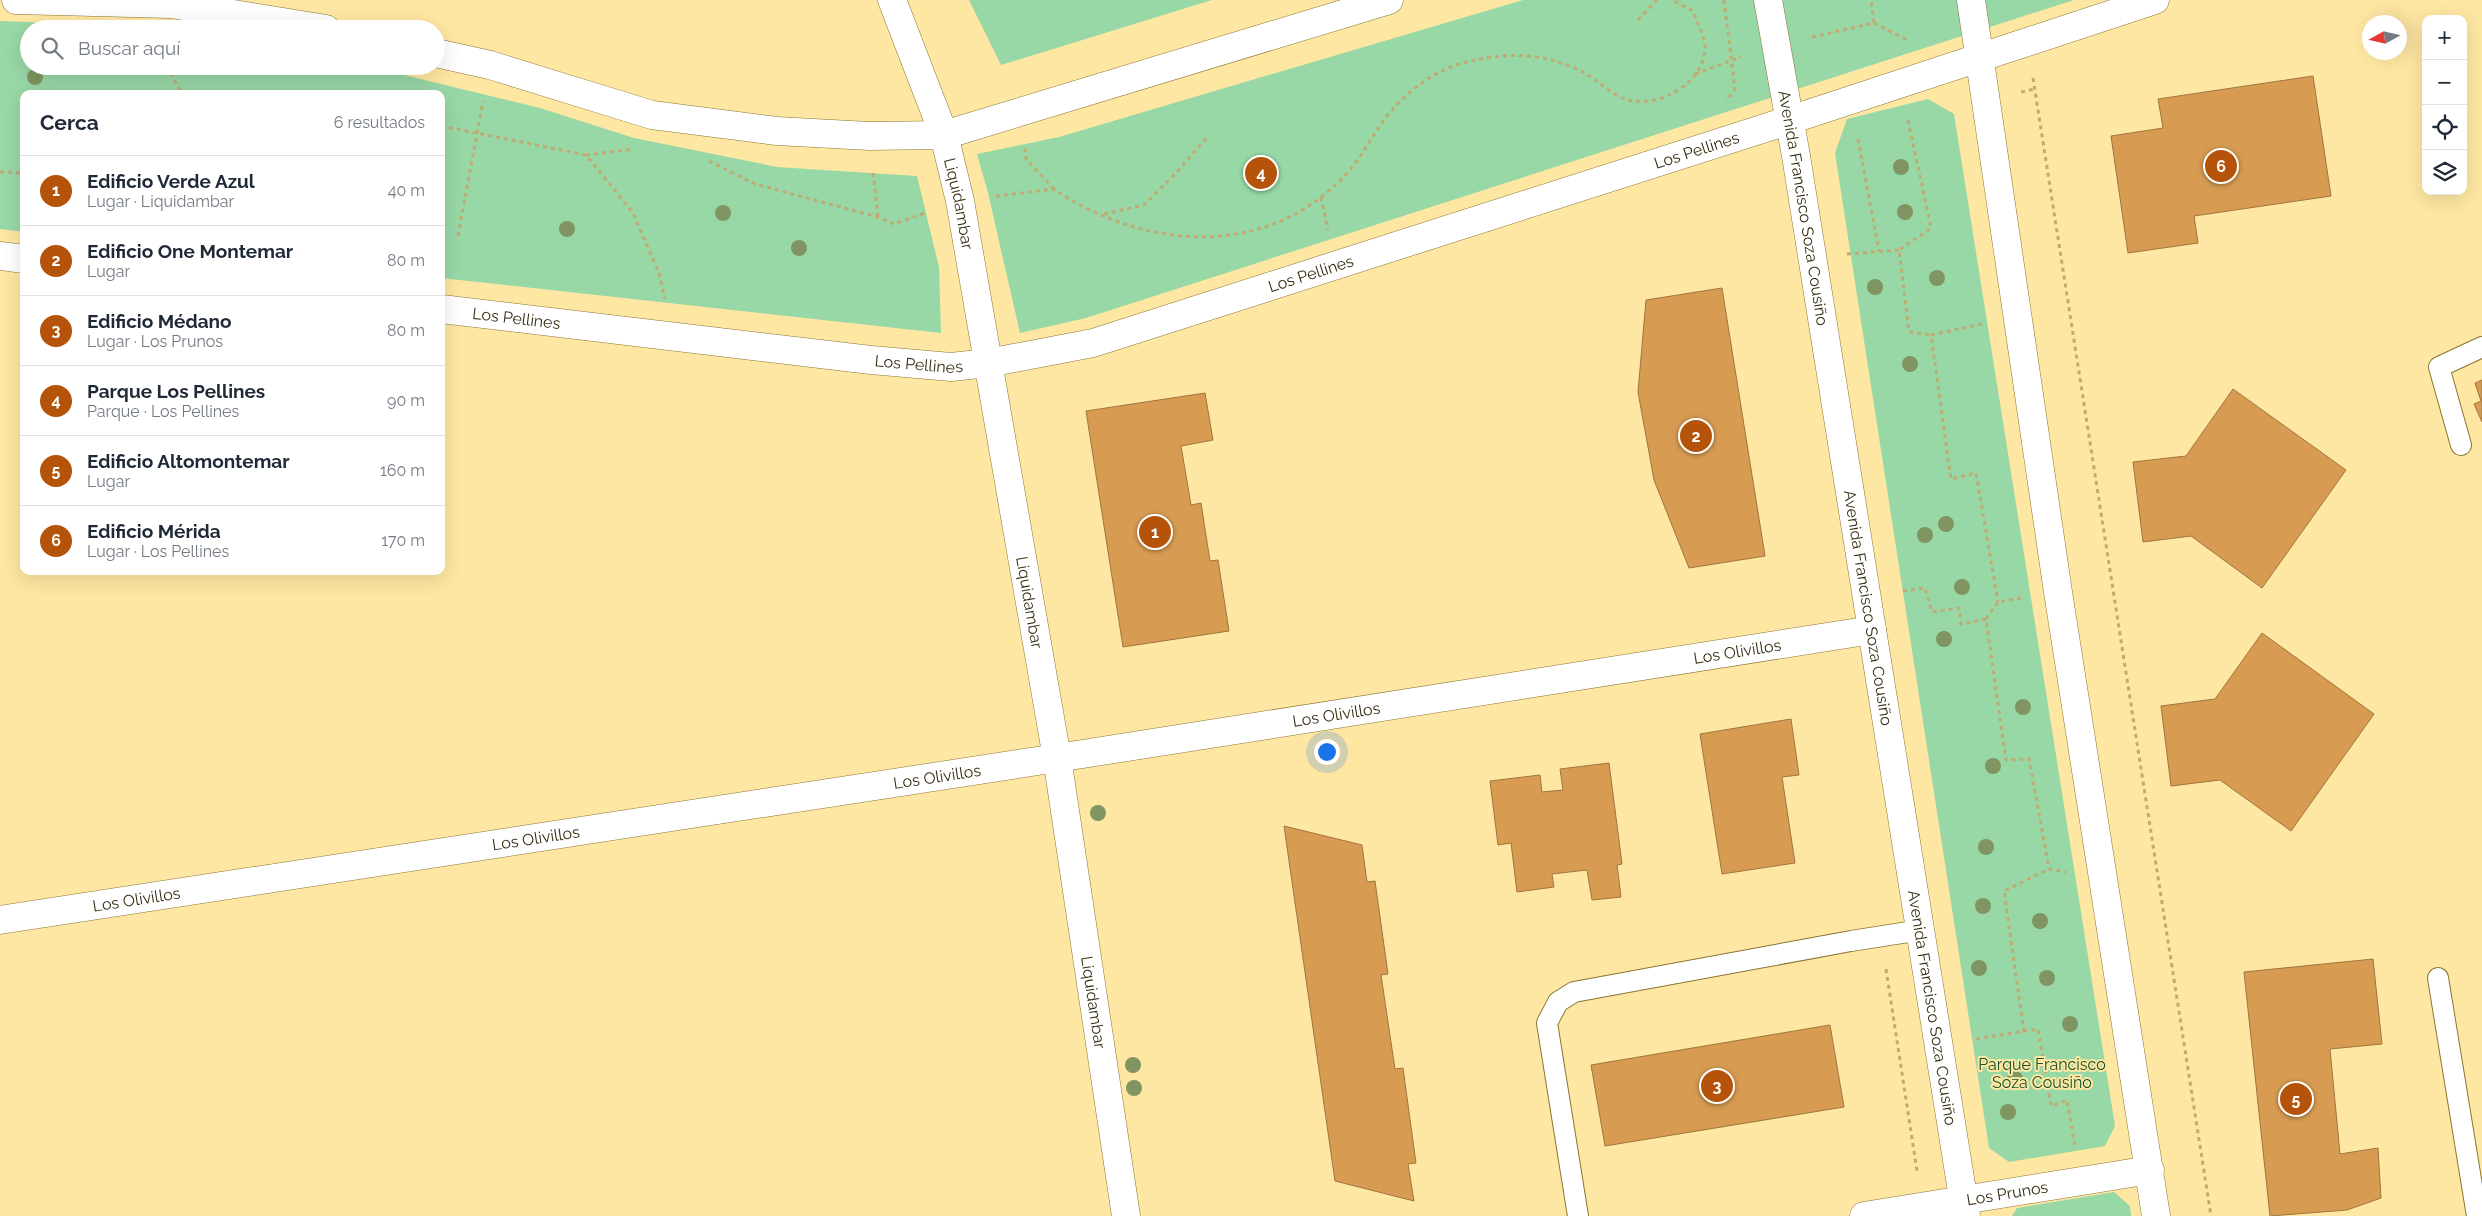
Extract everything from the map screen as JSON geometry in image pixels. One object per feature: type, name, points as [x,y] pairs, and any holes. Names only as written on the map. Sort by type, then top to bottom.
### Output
[{"type":"street","points":[[16,0],[171,4],[270,20]]},
{"type":"street","name":"Liquidambar","points":[[892,0],[944,135],[960,201],[1057,758],[1126,1216]]},
{"type":"street","points":[[445,55],[490,65],[652,115],[778,131],[869,136],[944,135],[1389,0]]},
{"type":"street","name":"Avenida Francisco Soza Cousiño","points":[[1768,0],[1813,258],[1965,1208]]},
{"type":"street","points":[[1971,0],[2019,316],[2058,592],[2156,1216]]},
{"type":"street","name":"Los Pellines","points":[[445,309],[933,366],[950,367],[988,363],[1093,343],[1790,120],[2028,40],[2155,0]]},
{"type":"street","points":[[0,256],[20,258]]},
{"type":"street","name":"Los Olivillos","points":[[0,920],[1057,758],[1872,630]]},
{"type":"street","name":"Los Prunos","points":[[1864,1216],[1965,1208],[2150,1170]]},
{"type":"lane","points":[[2461,445],[2439,367],[2482,347]]},
{"type":"lane","points":[[1578,1216],[1547,1023],[1558,1002],[1574,992],[1850,941],[1921,930]]},
{"type":"lane","points":[[2438,978],[2477,1216]]},
{"type":"path","points":[[1638,20],[1657,0]]},
{"type":"path","points":[[1019,112],[1026,159],[1054,189],[1075,203],[1126,225],[1150,232],[1186,238],[1222,237],[1266,226],[1291,216],[1321,197],[1348,172],[1405,96],[1431,77],[1460,64],[1491,56],[1522,55],[1554,61],[1584,73],[1624,99],[1639,102],[1656,100],[1671,95],[1684,86],[1695,74],[1702,60],[1705,45],[1693,11],[1672,0]]},
{"type":"path","points":[[1872,0],[1874,23]]},
{"type":"path","points":[[1695,74],[1776,45],[1874,23],[1912,43]]},
{"type":"path","points":[[2028,40],[2211,1216]]},
{"type":"path","points":[[458,236],[490,65]]},
{"type":"path","points":[[172,75],[180,90]]},
{"type":"path","points":[[1813,258],[1899,250],[1931,228],[1908,118]]},
{"type":"path","points":[[445,127],[586,155],[636,149]]},
{"type":"path","points":[[1103,214],[1144,205],[1177,172],[1208,135]]},
{"type":"path","points":[[869,136],[878,217]]},
{"type":"path","points":[[1858,139],[1879,251]]},
{"type":"path","points":[[586,155],[632,213],[659,273],[674,336]]},
{"type":"path","points":[[705,159],[755,184],[878,217],[894,224],[960,201],[1054,189]]},
{"type":"path","points":[[0,172],[20,173]]},
{"type":"path","points":[[1899,250],[1909,332],[1930,335],[2019,316]]},
{"type":"path","points":[[1930,335],[1951,479],[1976,473],[1998,602],[1986,619],[2006,760],[2029,759],[2048,869]]},
{"type":"path","points":[[1867,597],[1925,588],[1932,612],[1959,608],[1961,624],[1986,619]]},
{"type":"path","points":[[1998,602],[2058,592]]},
{"type":"path","points":[[2024,1032],[2004,891],[2048,869],[2103,879]]},
{"type":"path","points":[[1939,1045],[2038,1029],[2051,1106],[2067,1100],[2078,1158],[2102,1179]]},
{"type":"green space","points":[[969,0],[1212,0],[1001,65]]},
{"type":"green space","points":[[1523,0],[2074,0],[1086,318],[1020,333],[988,193],[977,154],[1059,137]]},
{"type":"green space","points":[[0,21],[20,22],[20,75],[404,75],[540,108],[634,138],[777,167],[917,176],[939,267],[941,333],[445,278],[445,90],[20,90],[20,232],[0,229]]},
{"type":"green space","name":"Parque Francisco Soza Cousiño","points":[[1928,99],[1954,114],[2115,1126],[2105,1146],[2009,1162],[1989,1148],[1835,153],[1847,119]]},
{"type":"green space","points":[[2114,1192],[2130,1206],[2131,1216],[2012,1216],[2017,1208]]},
{"type":"building","points":[[2313,76],[2331,196],[2194,216],[2198,243],[2128,253],[2111,136],[2163,128],[2158,99]]},
{"type":"building","points":[[1722,288],[1765,556],[1689,568],[1654,480],[1638,392],[1646,300]]},
{"type":"building","points":[[2482,380],[2482,422],[2474,404],[2481,401],[2475,383]]},
{"type":"building","points":[[2233,389],[2346,470],[2262,588],[2191,536],[2143,542],[2133,462],[2186,456]]},
{"type":"building","points":[[1205,393],[1213,440],[1181,446],[1191,505],[1201,503],[1210,561],[1218,560],[1229,631],[1123,647],[1086,411]]},
{"type":"building","points":[[2262,633],[2374,714],[2291,831],[2220,780],[2171,786],[2161,706],[2215,699]]},
{"type":"building","points":[[1791,719],[1799,775],[1782,777],[1795,863],[1722,874],[1700,734]]},
{"type":"building","points":[[1609,763],[1622,864],[1617,865],[1621,897],[1592,900],[1587,870],[1552,874],[1554,887],[1517,892],[1511,843],[1498,845],[1490,781],[1540,775],[1542,792],[1563,790],[1560,769]]},
{"type":"building","points":[[1284,826],[1362,845],[1367,882],[1375,881],[1388,974],[1381,975],[1395,1069],[1403,1068],[1416,1163],[1408,1164],[1414,1201],[1335,1181]]},
{"type":"building","points":[[2373,959],[2382,1044],[2330,1049],[2340,1154],[2378,1148],[2381,1198],[2347,1210],[2270,1216],[2244,972]]},
{"type":"building","points":[[1830,1025],[1844,1107],[1605,1146],[1591,1065]]},
{"type":"place","name":"Edificio Mérida","points":[[2221,166]]},
{"type":"place","name":"Parque Los Pellines","points":[[1261,173]]},
{"type":"place","name":"Edificio One Montemar","points":[[1696,436]]},
{"type":"place","name":"Edificio Verde Azul","points":[[1155,532]]},
{"type":"place","name":"Edificio Médano","points":[[1717,1086]]},
{"type":"place","name":"Edificio Altomontemar","points":[[2296,1099]]}]
